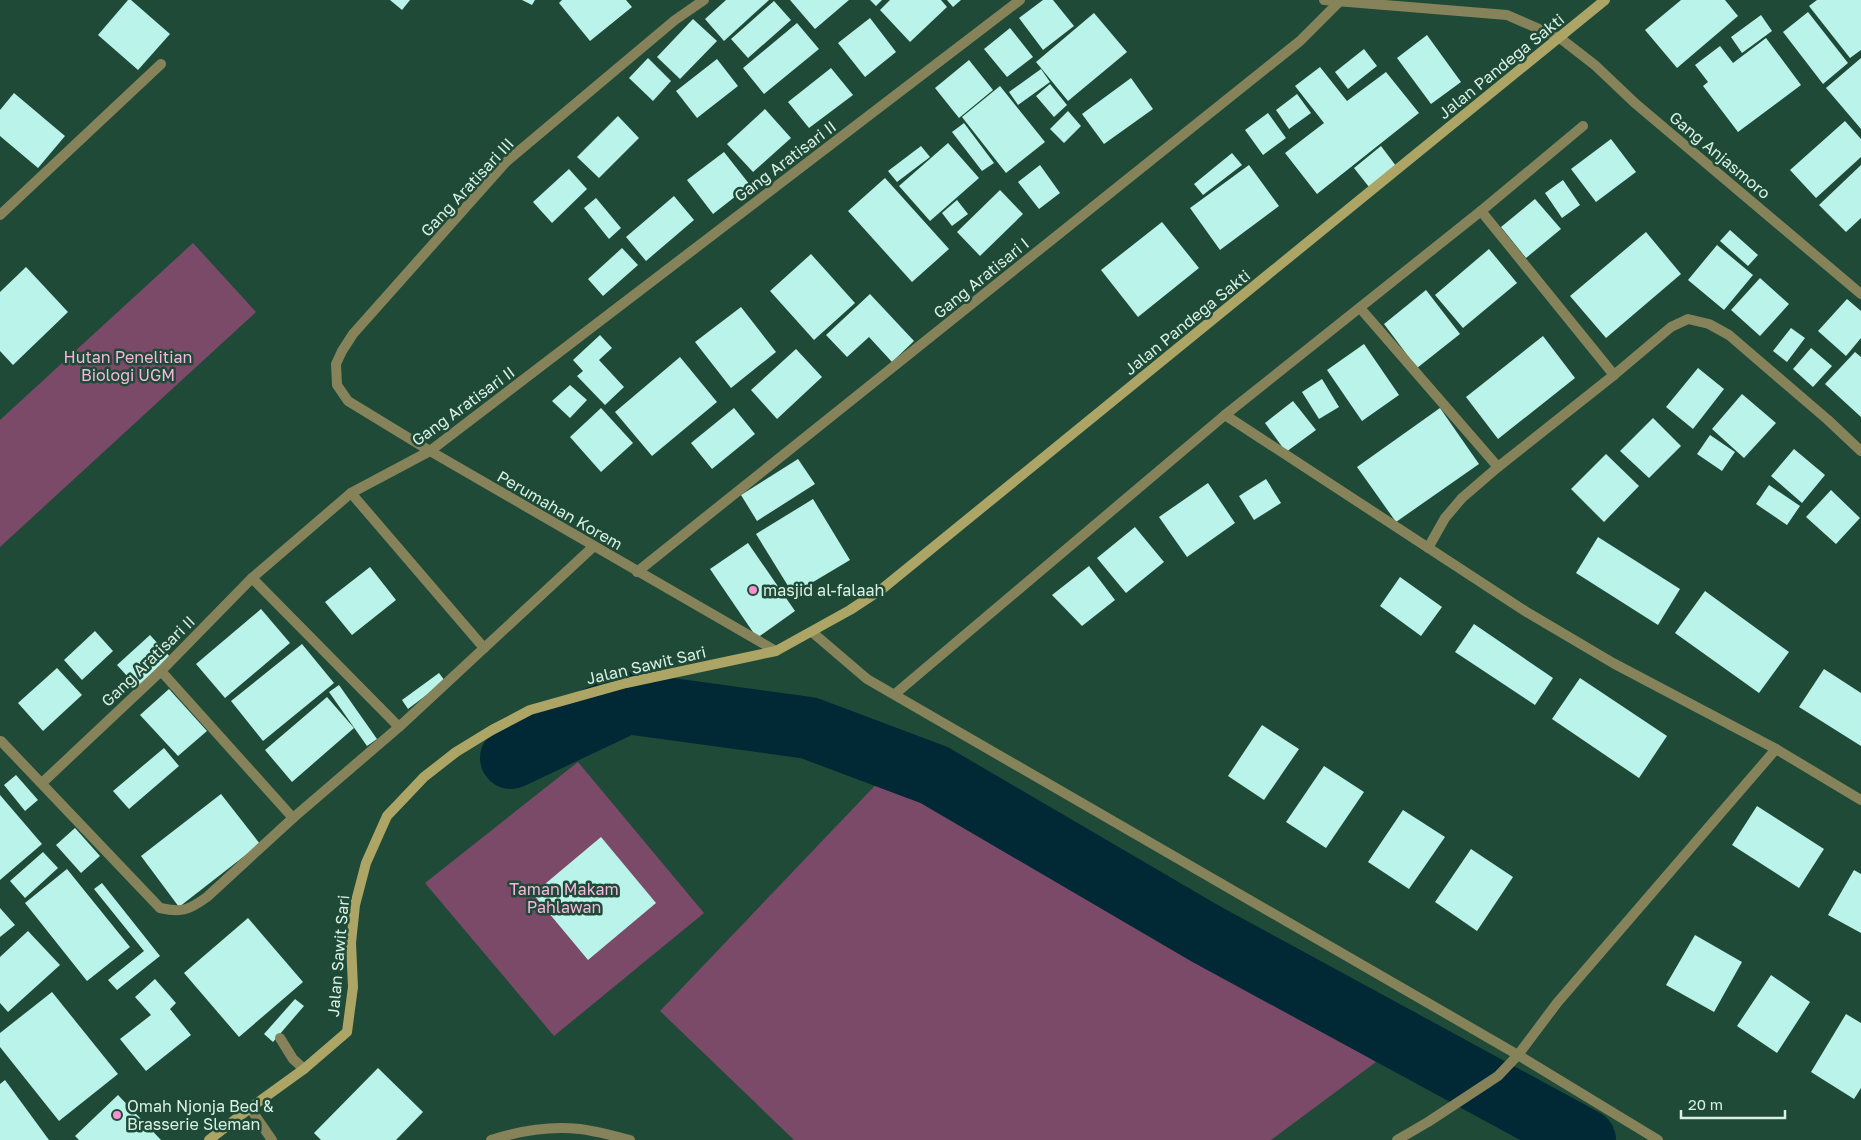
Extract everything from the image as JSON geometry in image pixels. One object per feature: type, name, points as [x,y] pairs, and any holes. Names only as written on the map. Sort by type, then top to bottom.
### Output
[{"type":"main road","name":"Jalan Pandega Sakti","points":[[776,651],[850,610],[882,589],[1605,0]]},
{"type":"main road","name":"Jalan Sawit Sari","points":[[209,1140],[304,1070],[347,1032],[353,987],[351,943],[354,905],[366,863],[388,816],[424,777],[456,752],[530,710],[626,683],[776,651]]},
{"type":"street","name":"Gang Aratisari III","points":[[337,385],[336,364],[353,334],[506,162],[675,20],[704,0]]},
{"type":"street","name":"Gang Aratisari II","points":[[42,783],[161,671],[252,578],[351,493],[430,452],[1020,0]]},
{"type":"street","name":"Gang Anjasmoro","points":[[1324,0],[1507,15],[1560,38],[1596,66],[1636,104],[1861,294]]},
{"type":"street","name":"Gang Aratisari I","points":[[637,572],[1300,41],[1338,2]]},
{"type":"street","points":[[0,215],[161,64]]},
{"type":"street","points":[[895,694],[1224,416],[1481,211],[1583,126]]},
{"type":"street","points":[[1481,211],[1614,375]]},
{"type":"street","points":[[1360,308],[1498,467]]},
{"type":"street","points":[[1428,548],[1445,518],[1462,498],[1614,375],[1670,327],[1688,319],[1709,324],[1729,335],[1828,420],[1861,451]]},
{"type":"street","name":"Perumahan Korem","points":[[337,385],[348,401],[430,452],[776,651]]},
{"type":"street","points":[[1224,416],[1524,611],[1613,663],[1776,749],[1861,800]]},
{"type":"street","points":[[351,493],[484,648]]},
{"type":"street","points":[[1,741],[160,908],[184,910],[193,907],[207,897],[293,818],[399,727],[594,546]]},
{"type":"street","points":[[252,578],[399,727]]},
{"type":"street","points":[[812,632],[867,679],[1518,1056],[1658,1140]]},
{"type":"street","points":[[161,671],[293,818]]},
{"type":"street","points":[[1398,1140],[1498,1076],[1518,1056],[1557,1003],[1776,749]]},
{"type":"street","points":[[280,1038],[293,1059],[304,1070]]},
{"type":"street","points":[[250,1108],[272,1140]]},
{"type":"street","points":[[491,1140],[512,1133],[548,1129],[580,1129],[630,1140]]},
{"type":"green space","name":"Hutan Penelitian Biologi UGM","points":[[193,243],[256,312],[0,547],[0,420]]},
{"type":"green space","points":[[908,751],[1376,1062],[1271,1140],[794,1140],[660,1011]]},
{"type":"green space","name":"Taman Makam Pahlawan","points":[[578,762],[704,913],[554,1036],[425,883]]},
{"type":"building","points":[[128,0],[131,0],[170,34],[138,70],[98,35]]},
{"type":"building","points":[[390,0],[410,0],[402,10]]},
{"type":"building","points":[[522,0],[535,0],[532,5]]},
{"type":"building","points":[[562,0],[626,0],[632,7],[590,41],[559,3]]},
{"type":"building","points":[[726,0],[769,0],[724,41],[705,19]]},
{"type":"building","points":[[790,0],[849,0],[815,29]]},
{"type":"building","points":[[870,0],[882,0],[876,6]]},
{"type":"building","points":[[890,0],[941,0],[947,7],[910,42],[880,10]]},
{"type":"building","points":[[947,0],[961,0],[953,7]]},
{"type":"building","points":[[1043,0],[1053,0],[1074,26],[1043,50],[1019,18]]},
{"type":"building","points":[[1681,0],[1725,0],[1738,16],[1677,68],[1645,30]]},
{"type":"building","points":[[1817,0],[1861,0],[1861,50],[1850,58],[1809,6]]},
{"type":"building","points":[[774,1],[791,20],[748,58],[731,39]]},
{"type":"building","points":[[1808,12],[1848,63],[1823,84],[1783,32]]},
{"type":"building","points":[[1094,13],[1127,52],[1068,101],[1036,62]]},
{"type":"building","points":[[1761,15],[1772,31],[1742,53],[1731,37]]},
{"type":"building","points":[[870,18],[896,52],[865,77],[838,43]]},
{"type":"building","points":[[693,19],[717,41],[680,79],[657,57]]},
{"type":"building","points":[[797,23],[819,49],[764,94],[743,68]]},
{"type":"building","points":[[1010,28],[1033,57],[1007,77],[984,49]]},
{"type":"building","points":[[1427,35],[1461,82],[1431,104],[1397,58]]},
{"type":"building","points":[[1766,38],[1801,85],[1738,132],[1703,86],[1708,82],[1695,65],[1720,46],[1733,63]]},
{"type":"building","points":[[1364,49],[1377,66],[1348,89],[1335,72]]},
{"type":"building","points":[[648,58],[671,81],[653,101],[629,78]]},
{"type":"building","points":[[1861,58],[1861,129],[1826,88]]},
{"type":"building","points":[[717,59],[738,86],[697,118],[676,91]]},
{"type":"building","points":[[969,60],[993,90],[959,118],[935,88]]},
{"type":"building","points":[[1320,67],[1347,101],[1386,72],[1419,113],[1317,194],[1285,153],[1324,123],[1295,86]]},
{"type":"building","points":[[831,68],[853,95],[809,128],[788,102]]},
{"type":"building","points":[[1041,69],[1050,82],[1018,105],[1009,92]]},
{"type":"building","points":[[1131,78],[1153,109],[1104,144],[1082,114]]},
{"type":"building","points":[[1050,84],[1067,105],[1054,117],[1036,96]]},
{"type":"building","points":[[1000,86],[1045,142],[1006,173],[962,117]]},
{"type":"building","points":[[14,93],[65,136],[38,168],[0,136],[0,110]]},
{"type":"building","points":[[1297,94],[1311,113],[1289,129],[1276,110]]},
{"type":"building","points":[[765,109],[791,138],[753,172],[727,144]]},
{"type":"building","points":[[1068,111],[1081,126],[1064,143],[1050,129]]},
{"type":"building","points":[[1268,113],[1286,138],[1263,155],[1245,130]]},
{"type":"building","points":[[618,116],[639,138],[599,178],[577,157]]},
{"type":"building","points":[[1845,121],[1861,139],[1861,157],[1816,198],[1790,170]]},
{"type":"building","points":[[964,123],[994,163],[982,171],[952,132]]},
{"type":"building","points":[[1611,139],[1636,172],[1596,202],[1571,169]]},
{"type":"building","points":[[948,143],[979,178],[930,221],[899,186]]},
{"type":"building","points":[[921,146],[930,157],[897,182],[888,171]]},
{"type":"building","points":[[1381,146],[1396,166],[1369,187],[1354,168]]},
{"type":"building","points":[[724,152],[750,185],[713,214],[687,180]]},
{"type":"building","points":[[1232,153],[1242,165],[1203,195],[1194,184]]},
{"type":"building","points":[[1040,165],[1060,193],[1039,209],[1018,182]]},
{"type":"building","points":[[1249,165],[1279,206],[1220,250],[1190,208]]},
{"type":"building","points":[[1861,165],[1861,218],[1846,232],[1819,205]]},
{"type":"building","points":[[569,169],[587,189],[552,223],[533,202]]},
{"type":"building","points":[[885,178],[949,249],[912,282],[848,211]]},
{"type":"building","points":[[1563,180],[1580,205],[1562,218],[1545,193]]},
{"type":"building","points":[[1000,190],[1023,214],[980,256],[957,232]]},
{"type":"building","points":[[674,196],[694,220],[646,261],[626,237]]},
{"type":"building","points":[[596,198],[621,228],[609,239],[584,208]]},
{"type":"building","points":[[1535,199],[1561,229],[1526,258],[1501,227]]},
{"type":"building","points":[[957,200],[968,214],[952,226],[942,213]]},
{"type":"building","points":[[1162,222],[1199,268],[1138,317],[1101,270]]},
{"type":"building","points":[[1730,230],[1758,255],[1748,266],[1720,241]]},
{"type":"building","points":[[1646,232],[1681,274],[1606,338],[1570,296]]},
{"type":"building","points":[[1717,245],[1753,275],[1724,310],[1688,280]]},
{"type":"building","points":[[622,248],[638,265],[603,296],[588,279]]},
{"type":"building","points":[[1489,249],[1517,283],[1463,328],[1435,295]]},
{"type":"building","points":[[811,254],[855,303],[814,340],[770,291]]},
{"type":"building","points":[[26,267],[68,312],[13,365],[0,351],[0,292]]},
{"type":"building","points":[[1760,278],[1789,304],[1760,336],[1731,310]]},
{"type":"building","points":[[1426,290],[1460,334],[1417,368],[1384,324]]},
{"type":"building","points":[[870,294],[914,341],[892,362],[869,337],[847,357],[826,335]]},
{"type":"building","points":[[1847,299],[1861,311],[1861,338],[1846,356],[1818,331]]},
{"type":"building","points":[[741,307],[776,352],[731,388],[695,342]]},
{"type":"building","points":[[1791,328],[1805,338],[1787,362],[1773,351]]},
{"type":"building","points":[[600,335],[612,348],[599,360],[624,387],[605,405],[577,376],[583,371],[573,360]]},
{"type":"building","points":[[1543,336],[1575,378],[1498,439],[1466,397]]},
{"type":"building","points":[[1364,344],[1399,395],[1362,421],[1327,370]]},
{"type":"building","points":[[1811,348],[1832,366],[1813,387],[1793,369]]},
{"type":"building","points":[[796,349],[822,377],[777,419],[751,390]]},
{"type":"building","points":[[1855,352],[1861,357],[1861,417],[1825,384]]},
{"type":"building","points":[[680,357],[717,402],[652,456],[615,412]]},
{"type":"building","points":[[1698,368],[1724,389],[1693,429],[1666,407]]},
{"type":"building","points":[[1322,379],[1339,407],[1319,419],[1302,392]]},
{"type":"building","points":[[570,385],[587,400],[570,418],[552,401]]},
{"type":"building","points":[[1742,394],[1776,423],[1744,458],[1712,429]]},
{"type":"building","points":[[1293,401],[1316,430],[1286,452],[1265,423]]},
{"type":"building","points":[[601,408],[633,443],[601,472],[570,437]]},
{"type":"building","points":[[734,408],[755,434],[712,469],[691,443]]},
{"type":"building","points":[[1440,408],[1479,464],[1396,522],[1357,467]]},
{"type":"building","points":[[1653,418],[1681,446],[1649,478],[1620,451]]},
{"type":"building","points":[[1710,435],[1735,452],[1722,471],[1697,454]]},
{"type":"building","points":[[1794,449],[1825,475],[1802,503],[1771,476]]},
{"type":"building","points":[[1606,454],[1639,486],[1604,522],[1571,489]]},
{"type":"building","points":[[798,459],[815,484],[757,521],[741,495]]},
{"type":"building","points":[[1266,479],[1281,503],[1254,520],[1239,496]]},
{"type":"building","points":[[1208,483],[1235,523],[1187,557],[1159,517]]},
{"type":"building","points":[[1769,485],[1800,506],[1787,525],[1756,504]]},
{"type":"building","points":[[1831,490],[1860,518],[1836,544],[1806,517]]},
{"type":"building","points":[[813,499],[850,560],[793,594],[756,534]]},
{"type":"building","points":[[1135,527],[1164,562],[1126,593],[1097,558]]},
{"type":"building","points":[[1598,537],[1680,589],[1658,625],[1576,573]]},
{"type":"building","name":"masjid al-falaah","points":[[748,543],[795,611],[757,638],[710,569]]},
{"type":"building","points":[[1089,566],[1115,600],[1082,626],[1052,595]]},
{"type":"building","points":[[370,567],[396,600],[352,635],[325,602]]},
{"type":"building","points":[[1400,577],[1442,607],[1421,636],[1380,606]]},
{"type":"building","points":[[1705,591],[1789,652],[1759,693],[1675,633]]},
{"type":"building","points":[[261,609],[290,643],[225,698],[196,664]]},
{"type":"building","points":[[1474,624],[1553,678],[1535,705],[1455,652]]},
{"type":"building","points":[[95,631],[113,651],[82,680],[64,660]]},
{"type":"building","points":[[150,635],[171,658],[138,688],[117,665]]},
{"type":"building","points":[[302,644],[334,683],[263,741],[231,701]]},
{"type":"building","points":[[57,668],[82,695],[43,731],[18,703]]},
{"type":"building","points":[[1824,669],[1861,693],[1861,746],[1799,707]]},
{"type":"building","points":[[439,673],[445,681],[408,709],[402,700]]},
{"type":"building","points":[[1580,678],[1667,736],[1639,778],[1552,719]]},
{"type":"building","points":[[339,685],[377,739],[367,746],[329,692]]},
{"type":"building","points":[[169,689],[207,731],[178,756],[140,715]]},
{"type":"building","points":[[327,697],[354,728],[292,782],[265,750]]},
{"type":"building","points":[[1262,725],[1299,749],[1264,800],[1228,776]]},
{"type":"building","points":[[164,748],[179,766],[129,809],[113,791]]},
{"type":"building","points":[[1324,766],[1364,792],[1326,848],[1286,822]]},
{"type":"building","points":[[16,775],[38,800],[25,811],[4,785]]},
{"type":"building","points":[[221,794],[260,844],[179,907],[141,856]]},
{"type":"building","points":[[0,795],[42,844],[0,880]]},
{"type":"building","points":[[1757,806],[1824,849],[1799,888],[1732,845]]},
{"type":"building","points":[[1403,810],[1445,837],[1409,889],[1368,862]]},
{"type":"building","points":[[75,828],[100,856],[81,873],[56,845]]},
{"type":"building","points":[[601,837],[656,903],[588,960],[533,894]]},
{"type":"building","points":[[1471,849],[1513,877],[1477,931],[1435,902]]},
{"type":"building","points":[[43,852],[58,868],[25,898],[10,881]]},
{"type":"building","points":[[67,869],[130,947],[87,981],[25,903]]},
{"type":"building","points":[[1854,870],[1861,874],[1861,933],[1828,915]]},
{"type":"building","points":[[102,883],[160,956],[117,990],[108,980],[144,951],[94,889]]},
{"type":"building","points":[[0,908],[15,925],[0,937]]},
{"type":"building","points":[[248,918],[303,982],[239,1037],[184,973]]},
{"type":"building","points":[[28,931],[60,965],[8,1012],[0,1003],[0,957]]},
{"type":"building","points":[[1695,935],[1742,962],[1714,1012],[1666,985]]},
{"type":"building","points":[[1771,975],[1810,1002],[1777,1053],[1737,1026]]},
{"type":"building","points":[[155,979],[176,1003],[170,1009],[191,1035],[146,1071],[120,1039],[151,1015],[135,997]]},
{"type":"building","points":[[52,992],[118,1074],[59,1121],[0,1047],[0,1033]]},
{"type":"building","points":[[295,999],[304,1006],[273,1042],[264,1034]]},
{"type":"building","points":[[1846,1014],[1861,1023],[1861,1088],[1854,1099],[1811,1072]]},
{"type":"building","points":[[378,1068],[423,1112],[396,1140],[321,1140],[314,1133]]},
{"type":"building","points":[[5,1080],[49,1140],[0,1140],[0,1084]]},
{"type":"building","name":"Omah Njonja Bed & Brasserie Sleman","points":[[118,1095],[161,1140],[79,1140],[75,1136]]},
{"type":"waterway","points":[[511,758],[627,703],[809,728],[934,775],[1206,934],[1585,1140]]},
{"type":"place","name":"masjid al-falaah","points":[[753,590]]},
{"type":"place","name":"Omah Njonja Bed & Brasserie Sleman","points":[[117,1115]]}]
